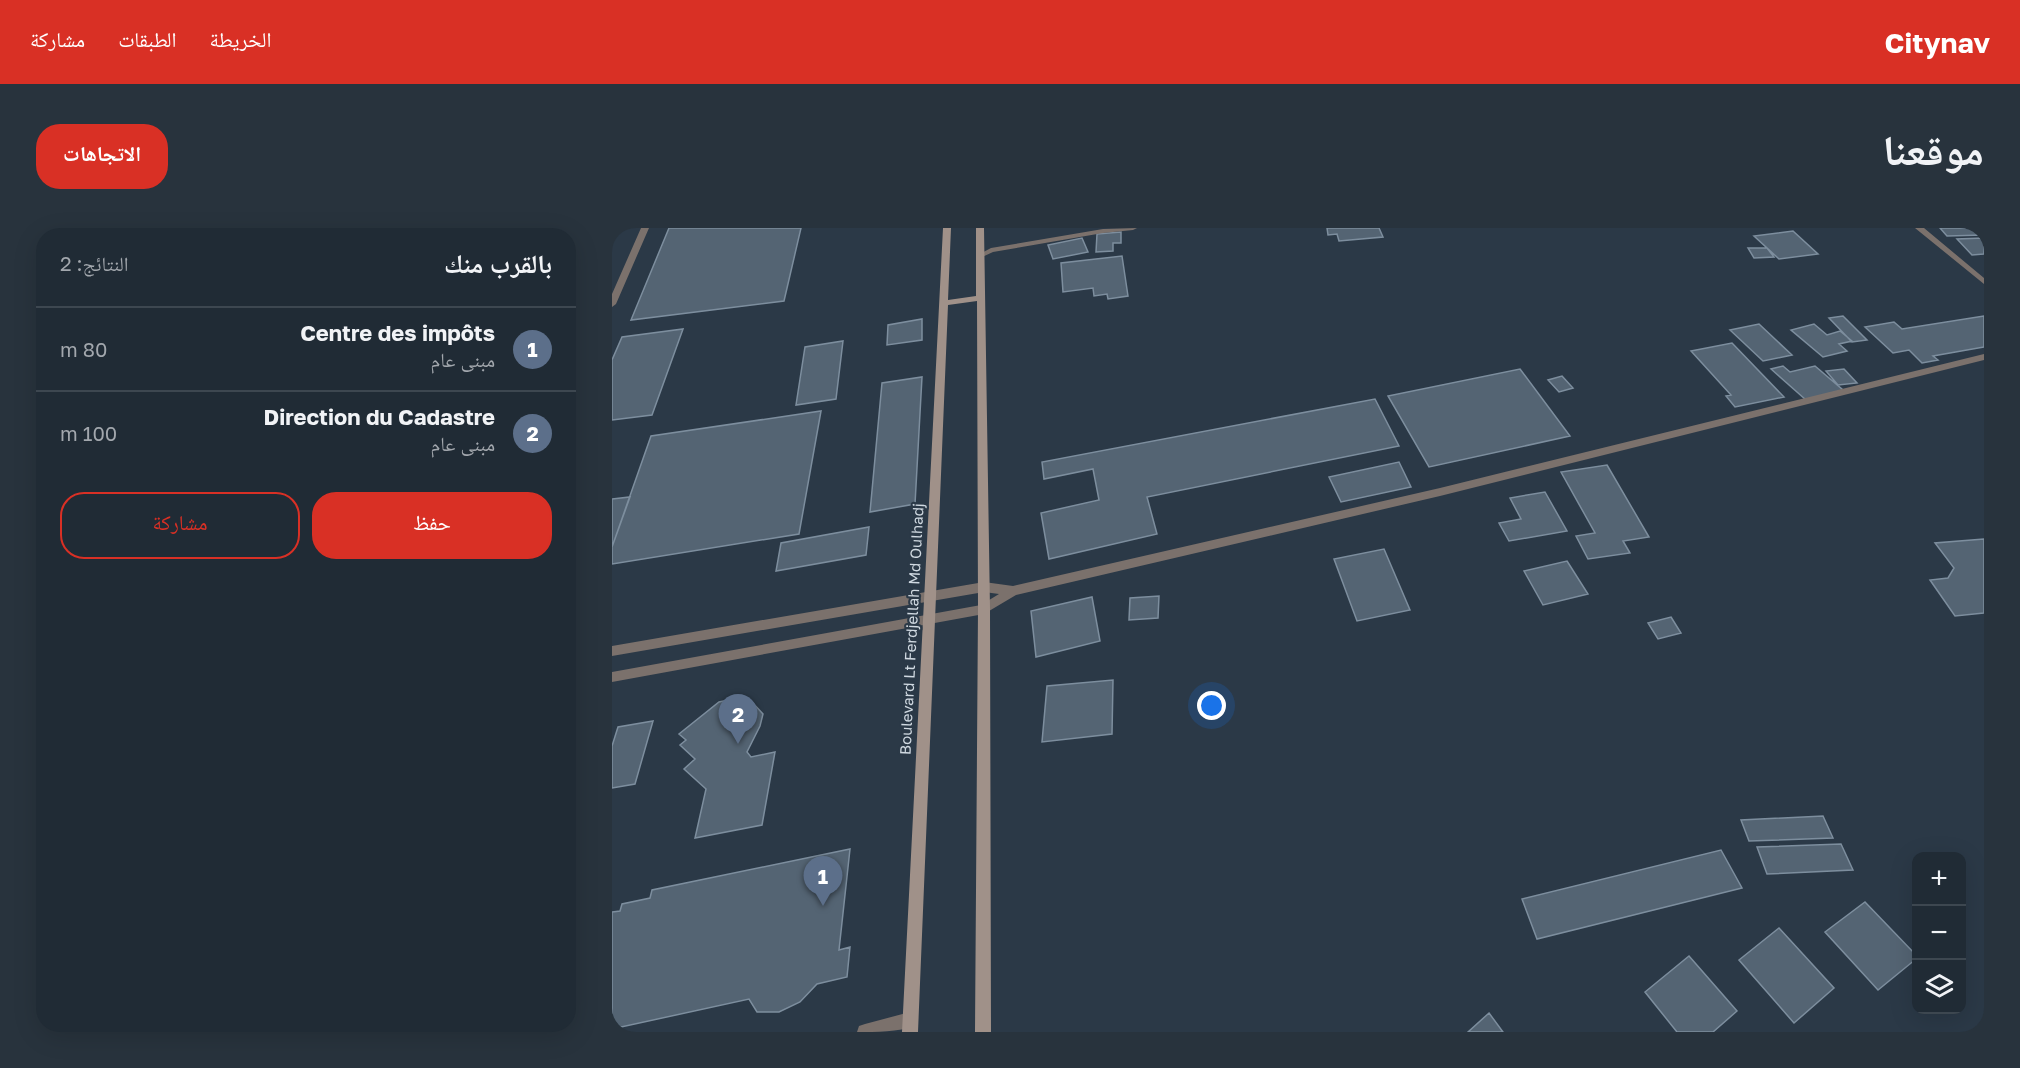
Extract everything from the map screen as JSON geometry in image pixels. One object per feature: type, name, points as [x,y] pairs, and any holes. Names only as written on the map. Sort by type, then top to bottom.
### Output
[{"type":"street","points":[[612,304],[645,228]]},
{"type":"street","name":"Boulevard Lt Ferdjellah Md Oulhadj","points":[[910,1026],[947,228]]},
{"type":"street","points":[[980,228],[984,587],[983,1032]]},
{"type":"street","points":[[980,256],[991,250],[1133,228]]},
{"type":"street","points":[[1919,228],[1984,282]]},
{"type":"street","points":[[943,303],[980,298]]},
{"type":"street","points":[[612,677],[984,609],[1013,591],[1440,492],[1984,357]]},
{"type":"street","points":[[612,651],[984,587],[1013,591]]},
{"type":"street","points":[[865,1032],[910,1026]]},
{"type":"building","points":[[669,228],[801,228],[784,301],[631,320]]},
{"type":"building","points":[[1327,228],[1379,228],[1383,237],[1339,241],[1337,234],[1328,235]]},
{"type":"building","points":[[1940,228],[1984,228],[1984,235],[1947,236]]},
{"type":"building","points":[[1793,231],[1818,254],[1779,259],[1754,236]]},
{"type":"building","points":[[1121,232],[1121,243],[1113,243],[1113,251],[1096,252],[1097,234]]},
{"type":"building","points":[[1082,238],[1088,252],[1053,259],[1048,245]]},
{"type":"building","points":[[1984,238],[1984,254],[1972,255],[1957,239]]},
{"type":"building","points":[[1748,248],[1767,248],[1774,257],[1754,258]]},
{"type":"building","points":[[1122,256],[1128,296],[1108,299],[1107,294],[1094,296],[1093,288],[1063,292],[1061,263]]},
{"type":"building","points":[[1843,316],[1867,340],[1852,342],[1829,318]]},
{"type":"building","points":[[1984,316],[1984,347],[1933,356],[1938,360],[1922,363],[1909,350],[1893,353],[1865,327],[1894,322],[1902,329]]},
{"type":"building","points":[[922,319],[922,340],[887,345],[888,325]]},
{"type":"building","points":[[1759,324],[1792,355],[1763,361],[1730,330]]},
{"type":"building","points":[[1814,324],[1827,335],[1840,331],[1852,341],[1839,344],[1847,351],[1823,357],[1791,330]]},
{"type":"building","points":[[683,329],[652,415],[612,420],[612,360],[622,337]]},
{"type":"building","points":[[843,341],[836,399],[796,405],[805,347]]},
{"type":"building","points":[[1732,343],[1784,397],[1735,407],[1726,396],[1731,395],[1691,351]]},
{"type":"building","points":[[1783,366],[1790,372],[1815,366],[1843,390],[1806,400],[1771,369]]},
{"type":"building","points":[[1520,369],[1570,436],[1429,467],[1388,396]]},
{"type":"building","points":[[1844,369],[1857,383],[1838,385],[1826,371]]},
{"type":"building","points":[[1562,376],[1573,388],[1559,392],[1548,380]]},
{"type":"building","points":[[922,377],[915,504],[870,512],[882,383]]},
{"type":"building","points":[[1375,399],[1399,446],[1147,497],[1157,534],[1049,559],[1041,513],[1099,500],[1093,469],[1044,479],[1042,462]]},
{"type":"building","points":[[821,411],[799,534],[612,564],[612,547],[651,436]]},
{"type":"building","points":[[1399,462],[1411,487],[1341,502],[1329,477]]},
{"type":"building","points":[[1607,465],[1649,537],[1623,541],[1630,553],[1588,559],[1576,536],[1595,533],[1561,472]]},
{"type":"building","points":[[1545,492],[1567,531],[1509,541],[1499,523],[1521,519],[1510,498]]},
{"type":"building","points":[[630,497],[612,547],[612,499]]},
{"type":"building","points":[[869,527],[866,555],[776,571],[781,543]]},
{"type":"building","points":[[1984,539],[1984,613],[1955,616],[1930,580],[1948,578],[1954,568],[1935,543]]},
{"type":"building","points":[[1384,549],[1410,610],[1357,621],[1334,559]]},
{"type":"building","points":[[1567,561],[1588,594],[1543,605],[1524,571]]},
{"type":"building","points":[[1159,596],[1158,618],[1129,620],[1130,598]]},
{"type":"building","points":[[1092,597],[1100,641],[1036,657],[1031,611]]},
{"type":"building","points":[[1671,617],[1681,633],[1658,639],[1648,623]]},
{"type":"building","points":[[1113,680],[1112,734],[1042,742],[1047,686]]},
{"type":"building","points":[[738,698],[751,701],[763,714],[760,726],[747,752],[751,757],[775,752],[762,825],[695,838],[706,789],[684,769],[695,759],[680,745],[686,740],[679,734],[719,702]]},
{"type":"building","points":[[653,721],[635,784],[612,788],[612,746],[618,727]]},
{"type":"building","points":[[1823,816],[1833,838],[1749,841],[1741,820]]},
{"type":"building","points":[[1841,844],[1853,870],[1767,874],[1757,847]]},
{"type":"building","points":[[850,849],[839,950],[850,947],[847,977],[817,984],[800,1002],[779,1012],[757,1012],[749,999],[612,1029],[612,912],[620,911],[622,904],[650,898],[652,890]]},
{"type":"building","points":[[1721,850],[1742,888],[1537,939],[1522,899]]},
{"type":"building","points":[[1865,902],[1912,951],[1912,962],[1878,990],[1825,932]]},
{"type":"building","points":[[1779,928],[1834,988],[1794,1023],[1739,960]]},
{"type":"building","points":[[1689,956],[1737,1011],[1713,1032],[1677,1032],[1645,992]]},
{"type":"building","points":[[1489,1013],[1503,1032],[1468,1032]]},
{"type":"place","name":"Direction du Cadastre","points":[[738,744]]},
{"type":"place","name":"Centre des impôts","points":[[823,906]]}]
